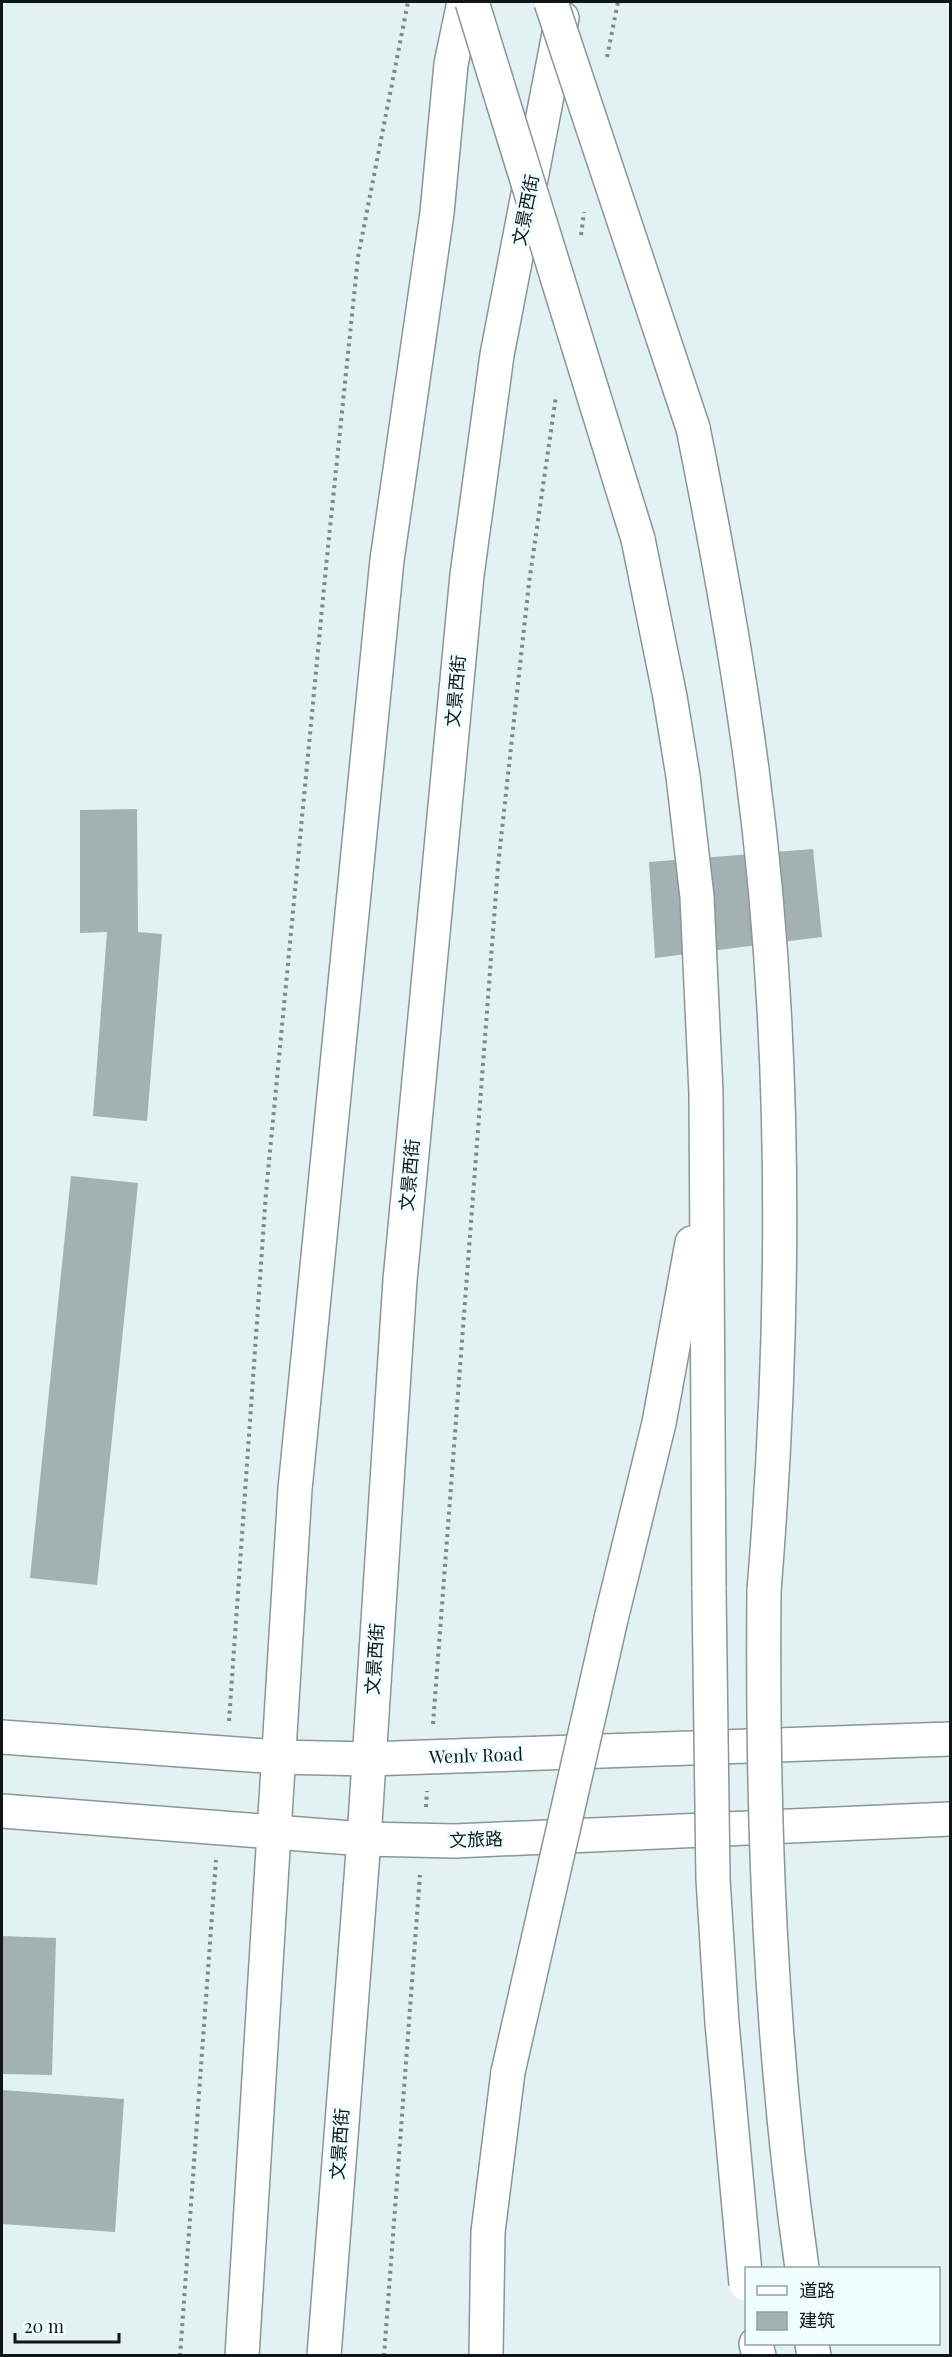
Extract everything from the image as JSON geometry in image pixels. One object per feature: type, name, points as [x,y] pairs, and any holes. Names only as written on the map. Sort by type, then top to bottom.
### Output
[{"type":"main road","points":[[242,2355],[296,1489],[387,560],[437,213],[451,64],[464,2]]},
{"type":"main road","points":[[472,2],[638,539],[674,719],[697,897],[703,987],[706,1167],[713,1879],[722,2023],[745,2267]]},
{"type":"main road","points":[[551,2],[693,428],[716,542],[746,726],[765,888],[774,1004],[781,1239],[775,1450],[764,1591],[763,1716],[771,1966],[781,2091],[802,2267]]},
{"type":"main road","name":"文景西街","points":[[324,2355],[364,1839],[400,1280],[467,575],[497,355],[565,2]]},
{"type":"main road","points":[[486,2355],[488,2232],[508,2072],[611,1619],[659,1423],[706,1167]]},
{"type":"main road","name":"Wenlv Road","points":[[2,1737],[279,1757],[368,1759],[951,1739]]},
{"type":"main road","name":"文旅路","points":[[2,1811],[364,1839],[423,1841],[951,1819]]},
{"type":"path","points":[[227,1753],[266,1193],[358,257],[408,2]]},
{"type":"path","points":[[606,67],[618,2]]},
{"type":"path","points":[[579,243],[585,208]]},
{"type":"path","points":[[384,2355],[498,866],[529,583],[558,384]]},
{"type":"path","points":[[180,2355],[219,1828]]},
{"type":"building","points":[[137,809],[138,932],[162,934],[147,1121],[93,1116],[107,932],[80,933],[80,810]]},
{"type":"building","points":[[813,849],[822,937],[655,958],[649,862]]},
{"type":"building","points":[[71,1176],[138,1183],[97,1585],[30,1578]]},
{"type":"building","points":[[2,1936],[56,1938],[52,2075],[2,2074]]},
{"type":"building","points":[[2,2090],[124,2099],[115,2232],[2,2224]]}]
